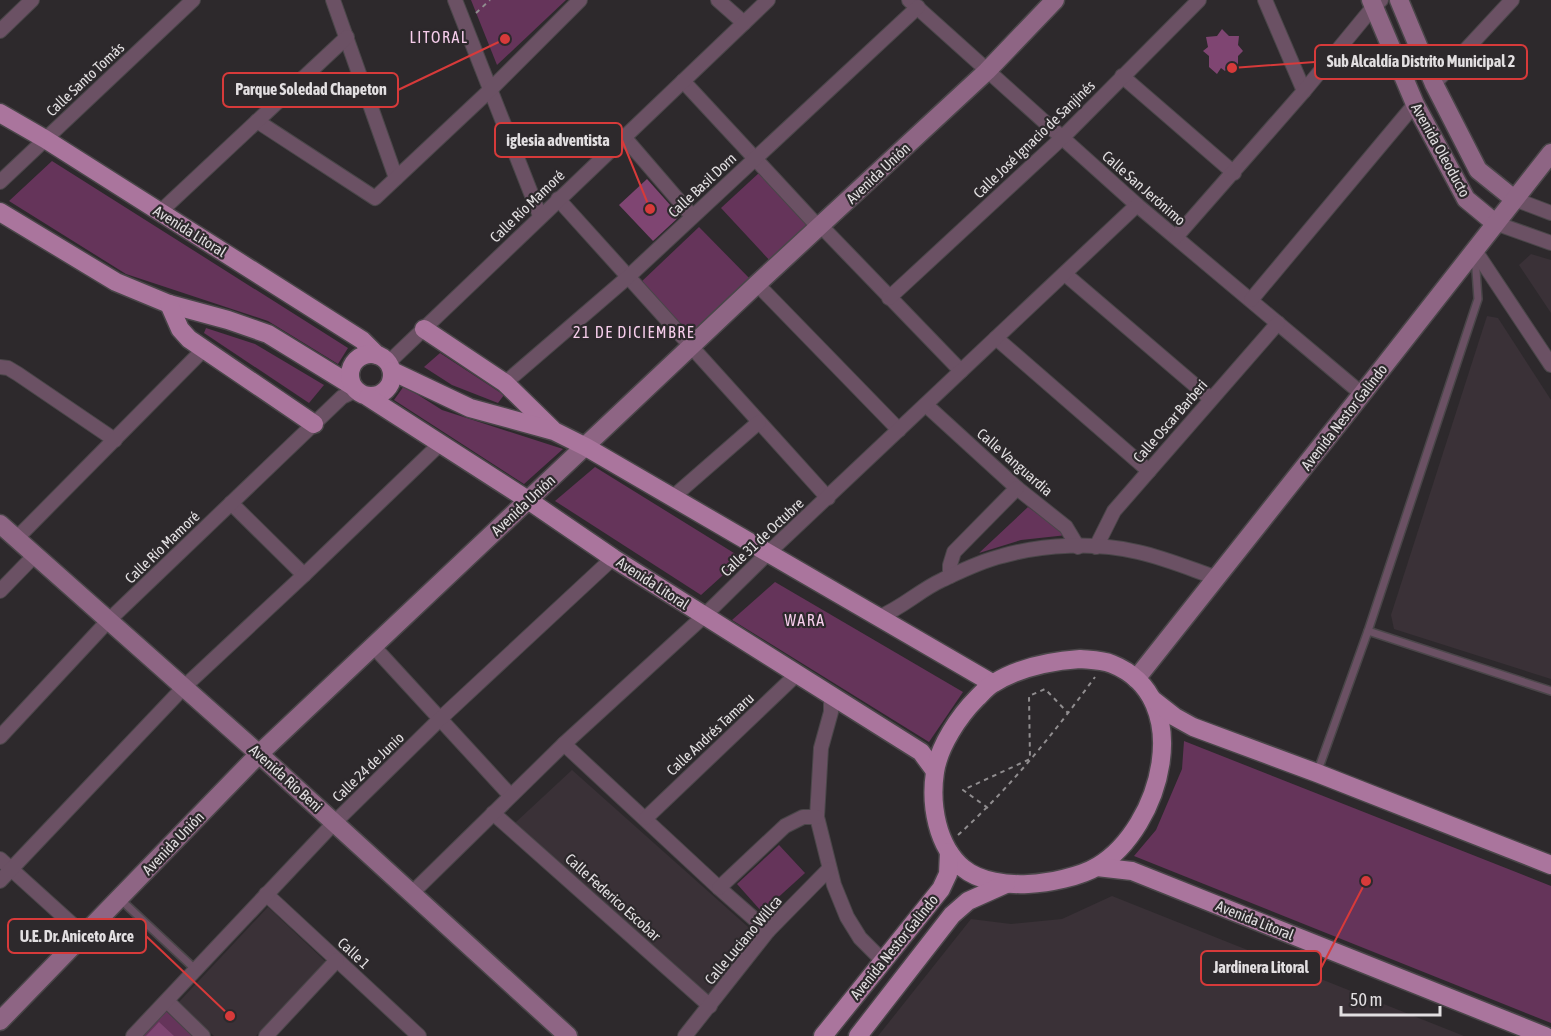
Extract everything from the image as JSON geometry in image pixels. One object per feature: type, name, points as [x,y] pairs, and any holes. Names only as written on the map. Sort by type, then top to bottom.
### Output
[{"type":"main road","name":"Avenida Litoral","points":[[0,113],[45,139],[362,340],[385,363],[470,408],[554,431],[586,447],[992,683]]},
{"type":"main road","name":"Avenida Litoral","points":[[0,212],[116,282],[169,304],[268,334],[441,443],[613,558],[921,752],[935,771]]},
{"type":"main road","points":[[169,304],[180,329],[189,339],[314,424]]},
{"type":"main road","points":[[424,329],[506,383],[554,431]]},
{"type":"main road","points":[[362,356],[385,363],[391,383],[381,394],[358,391],[349,378],[352,364],[362,356]]},
{"type":"main road","points":[[1151,698],[1162,728],[1162,751],[1151,802],[1124,845],[1097,867],[1050,883],[1006,884],[978,876],[964,868],[948,849],[942,838],[934,806],[935,771],[946,742],[968,708],[992,683],[1052,661],[1080,658],[1106,662],[1136,679],[1151,698],[1174,717],[1193,727],[1551,865]]},
{"type":"main road","name":"Avenida Nestor Galindo","points":[[823,1036],[940,889],[948,874],[948,849]]},
{"type":"main road","name":"Avenida Litoral","points":[[1097,867],[1132,871],[1545,1036]]},
{"type":"main road","name":"Avenida Nestor Galindo","points":[[858,1036],[952,915],[968,901],[1006,884]]},
{"type":"street","points":[[0,31],[32,0]]},
{"type":"street","name":"Calle Santo Tomás","points":[[0,182],[193,0]]},
{"type":"street","points":[[333,0],[396,178]]},
{"type":"street","points":[[455,0],[540,216]]},
{"type":"street","points":[[256,121],[375,198],[490,90],[580,0]]},
{"type":"street","points":[[718,0],[744,23]]},
{"type":"street","name":"Calle Río Mamoré","points":[[385,363],[424,329],[768,0]]},
{"type":"street","name":"Avenida Unión","points":[[0,1021],[259,754],[757,284],[987,71],[1055,0]]},
{"type":"street","name":"Calle José Ignacio de Sanjinés","points":[[890,298],[1063,137],[1199,0]]},
{"type":"street","points":[[1265,0],[1304,91]]},
{"type":"street","name":"Avenida Oleoducto","points":[[1400,0],[1434,84],[1478,170],[1514,199]]},
{"type":"street","points":[[1434,84],[1512,0]]},
{"type":"street","points":[[1176,237],[1304,91],[1375,2]]},
{"type":"street","name":"Avenida Oleoducto","points":[[1375,2],[1415,104],[1466,199],[1495,223]]},
{"type":"street","name":"Calle San Jerónimo","points":[[913,4],[1137,205],[1362,394]]},
{"type":"street","name":"Calle Basil Dorn","points":[[506,383],[628,277],[755,159],[913,4]]},
{"type":"street","points":[[160,212],[347,37]]},
{"type":"street","points":[[1122,76],[1234,173]]},
{"type":"street","points":[[683,81],[812,220],[821,226],[961,371]]},
{"type":"street","points":[[1251,300],[1415,104]]},
{"type":"street","points":[[624,137],[692,216]]},
{"type":"street","name":"Avenida Nestor Galindo","points":[[1136,679],[1551,153]]},
{"type":"street","points":[[558,199],[828,498]]},
{"type":"street","points":[[1514,199],[1551,213]]},
{"type":"street","name":"Calle 31 de Octubre","points":[[412,893],[510,795],[704,616],[1137,205]]},
{"type":"street","points":[[1495,223],[1551,243]]},
{"type":"street","points":[[1474,249],[1551,365]]},
{"type":"street","points":[[1065,274],[1211,399]]},
{"type":"street","points":[[757,284],[899,430]]},
{"type":"street","name":"Calle Oscar Barberi","points":[[1096,547],[1114,511],[1278,323]]},
{"type":"street","points":[[996,338],[1149,471]]},
{"type":"street","points":[[16,538],[204,349]]},
{"type":"street","points":[[0,367],[8,368],[18,374],[115,440]]},
{"type":"street","name":"Calle Río Mamoré","points":[[0,737],[108,621],[342,397],[358,391]]},
{"type":"street","name":"Calle Vanguardia","points":[[926,405],[1017,488],[1066,527],[1078,547]]},
{"type":"street","points":[[673,497],[759,422]]},
{"type":"street","points":[[0,881],[184,687],[441,443]]},
{"type":"street","points":[[950,576],[950,565],[954,552],[1017,488]]},
{"type":"street","points":[[231,503],[304,575]]},
{"type":"street","name":"Avenida Río Beni","points":[[0,524],[412,893],[558,1033]]},
{"type":"street","points":[[879,617],[950,576],[1001,556],[1057,546],[1096,547],[1138,552],[1217,578]]},
{"type":"street","points":[[0,591],[35,555]]},
{"type":"street","name":"Calle 24 de Junio","points":[[133,1036],[334,823],[441,718],[613,558]]},
{"type":"street","points":[[374,647],[510,795]]},
{"type":"street","name":"Calle Andrés Tamaru","points":[[646,818],[796,675]]},
{"type":"street","points":[[831,695],[831,712],[821,748],[817,817],[830,869],[847,918],[860,938],[884,960]]},
{"type":"street","points":[[564,744],[768,931]]},
{"type":"street","name":"Calle Federico Escobar","points":[[493,813],[710,1006]]},
{"type":"street","points":[[719,888],[785,826],[803,817],[817,817]]},
{"type":"street","points":[[0,859],[84,935]]},
{"type":"street","name":"Calle Luciano Willca","points":[[685,1036],[768,931],[830,869]]},
{"type":"street","name":"Calle 1","points":[[266,894],[337,960],[409,1033]]},
{"type":"street","points":[[266,1036],[337,960]]},
{"type":"street","points":[[167,1001],[203,1036]]},
{"type":"lane","points":[[1317,773],[1368,631],[1478,299],[1474,249]]},
{"type":"lane","points":[[1368,631],[1551,691]]},
{"type":"lane","points":[[119,898],[196,970]]},
{"type":"path","points":[[476,13],[490,0]]},
{"type":"path","points":[[948,849],[988,808],[1030,759],[1106,662]]},
{"type":"path","points":[[1030,759],[1029,696],[1045,689],[1068,713]]},
{"type":"path","points":[[988,808],[963,790],[1030,759]]},
{"type":"shaded area","points":[[471,0],[566,0],[497,65]]},
{"type":"shaded area","points":[[52,161],[348,348],[338,364],[268,321],[126,274],[9,201]]},
{"type":"shaded area","points":[[760,172],[811,226],[772,263],[721,208]]},
{"type":"shaded area","points":[[699,227],[754,283],[695,341],[639,284]]},
{"type":"shaded area","points":[[1531,254],[1551,260],[1551,313],[1519,265]]},
{"type":"shaded area","points":[[1487,316],[1498,318],[1551,400],[1551,679],[1394,629],[1391,615]]},
{"type":"shaded area","points":[[206,328],[255,344],[324,385],[309,403],[204,333]]},
{"type":"shaded area","points":[[440,353],[504,395],[498,403],[452,385],[424,367]]},
{"type":"shaded area","points":[[404,386],[442,410],[563,449],[524,484],[394,400]]},
{"type":"shaded area","points":[[595,467],[742,558],[701,595],[555,501]]},
{"type":"shaded area","points":[[1028,507],[1067,535],[1021,540],[979,553]]},
{"type":"shaded area","points":[[775,582],[963,692],[929,742],[732,620]]},
{"type":"shaded area","points":[[1184,741],[1551,886],[1551,1023],[1134,856],[1156,830],[1182,769]]},
{"type":"shaded area","points":[[572,770],[757,935],[709,997],[515,823]]},
{"type":"shaded area","points":[[779,845],[805,873],[762,912],[737,884]]},
{"type":"shaded area","points":[[1112,896],[1464,1036],[878,1036],[971,919],[1011,924],[1062,919]]},
{"type":"shaded area","points":[[268,907],[326,962],[256,1036],[214,1036],[178,1003]]},
{"type":"shaded area","points":[[165,1010],[192,1036],[140,1036]]},
{"type":"building","points":[[1222,29],[1229,36],[1239,36],[1238,45],[1243,51],[1238,56],[1238,66],[1230,66],[1225,71],[1221,68],[1217,74],[1209,67],[1209,56],[1203,51],[1208,47],[1206,37],[1217,36]]},
{"type":"building","points":[[647,179],[680,216],[653,241],[619,205]]},
{"type":"building","points":[[159,1022],[174,1036],[146,1036]]},
{"type":"place","name":"Parque Soledad Chapeton","points":[[505,39]]},
{"type":"place","name":"Sub Alcaldía Distrito Municipal 2","points":[[1232,68]]},
{"type":"place","name":"iglesia adventista","points":[[650,209]]},
{"type":"place","name":"Jardinera Litoral","points":[[1366,881]]},
{"type":"place","name":"U.E. Dr. Aniceto Arce","points":[[230,1016]]},
{"type":"district","name":"LITORAL","points":[[439,37]]},
{"type":"district","name":"21 DE DICIEMBRE","points":[[634,332]]},
{"type":"district","name":"WARA","points":[[805,620]]}]
